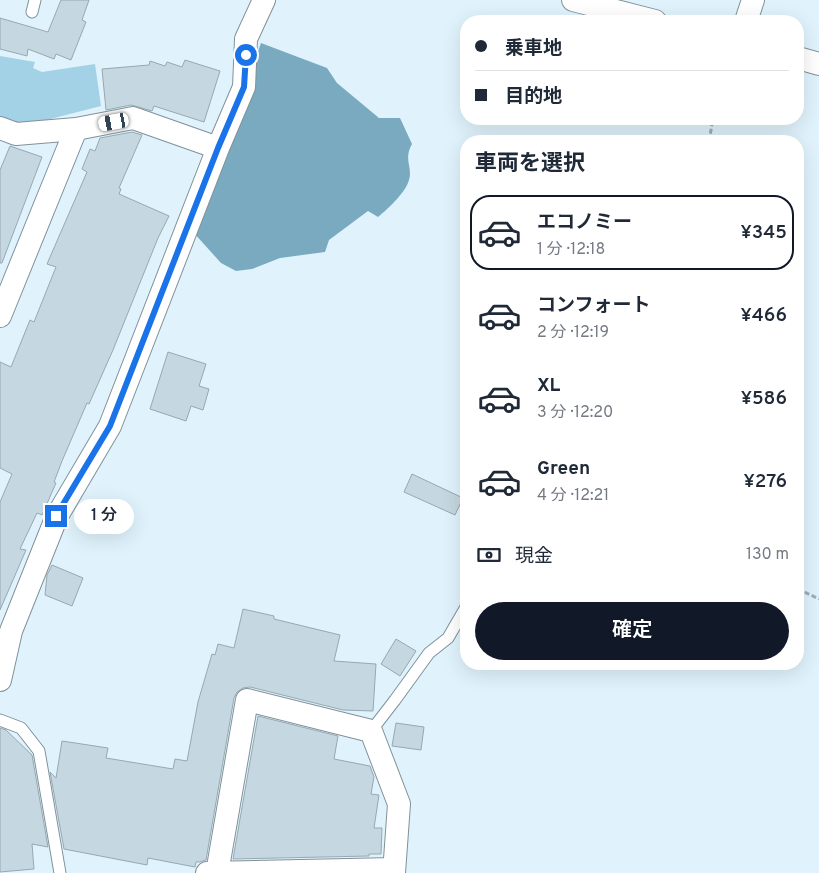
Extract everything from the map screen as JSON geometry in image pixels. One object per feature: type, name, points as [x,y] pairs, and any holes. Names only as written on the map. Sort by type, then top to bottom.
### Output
[{"type":"street","points":[[0,680],[6,628],[56,516],[110,426],[218,148],[244,87],[246,40],[264,0]]},
{"type":"street","points":[[573,0],[632,15]]},
{"type":"street","points":[[748,15],[753,0]]},
{"type":"street","points":[[804,60],[819,64]]},
{"type":"street","points":[[0,128],[16,134],[76,129],[133,118],[218,148]]},
{"type":"street","points":[[0,316],[76,129]]},
{"type":"street","points":[[207,873],[217,873],[394,871],[399,804],[370,731],[247,700],[217,873]]},
{"type":"lane","points":[[32,12],[35,0]]},
{"type":"lane","points":[[370,731],[429,653],[448,638],[460,618]]},
{"type":"lane","points":[[0,720],[21,728],[39,751],[60,873]]},
{"type":"path","points":[[804,592],[819,599]]},
{"type":"shaded area","points":[[261,43],[327,68],[337,83],[379,118],[400,118],[412,144],[408,155],[410,175],[404,190],[387,210],[378,217],[368,211],[329,240],[325,252],[280,258],[252,269],[236,271],[221,263],[193,232]]},
{"type":"shaded area","points":[[0,56],[35,62],[33,68],[42,72],[95,64],[101,106],[19,127],[0,120]]},
{"type":"building","points":[[61,0],[89,0],[82,20],[86,22],[71,60],[56,54],[54,59],[28,49],[27,56],[0,49],[0,18],[48,32]]},
{"type":"building","points":[[185,60],[220,71],[204,122],[154,106],[152,111],[131,105],[106,110],[102,69],[149,65],[150,61],[165,66],[167,62],[182,67]]},
{"type":"building","points":[[132,132],[142,135],[119,188],[121,189],[119,194],[169,216],[158,238],[113,350],[62,461],[54,482],[56,483],[42,515],[37,513],[20,549],[26,550],[0,610],[0,502],[12,474],[0,468],[0,362],[11,367],[30,320],[34,322],[56,267],[47,264],[87,172],[82,169],[90,149],[95,151],[100,138]]},
{"type":"building","points":[[10,146],[42,157],[2,263],[0,263],[0,170]]},
{"type":"building","points":[[168,352],[206,364],[199,386],[209,389],[203,410],[191,406],[186,421],[150,409]]},
{"type":"building","points":[[412,474],[460,497],[460,504],[455,515],[404,492]]},
{"type":"building","points":[[52,565],[83,578],[72,606],[45,595],[47,575]]},
{"type":"building","points":[[243,609],[274,616],[274,619],[340,635],[334,661],[376,664],[373,711],[343,710],[250,687],[243,688],[237,692],[234,698],[206,860],[196,862],[195,867],[148,858],[147,865],[64,849],[50,772],[56,778],[62,741],[108,748],[106,758],[173,769],[175,759],[187,761],[198,702],[212,654],[215,655],[218,644],[234,648]]},
{"type":"building","points":[[396,639],[416,651],[400,676],[381,664]]},
{"type":"building","points":[[258,716],[338,736],[334,759],[370,766],[374,777],[371,794],[379,795],[374,828],[382,828],[381,854],[369,854],[369,856],[233,859]]},
{"type":"building","points":[[396,723],[424,727],[421,750],[392,746]]},
{"type":"building","points":[[0,728],[6,730],[32,755],[48,847],[32,844],[34,869],[0,872]]},
{"type":"route","points":[[56,516],[110,426],[218,148],[244,87],[246,55]]}]
